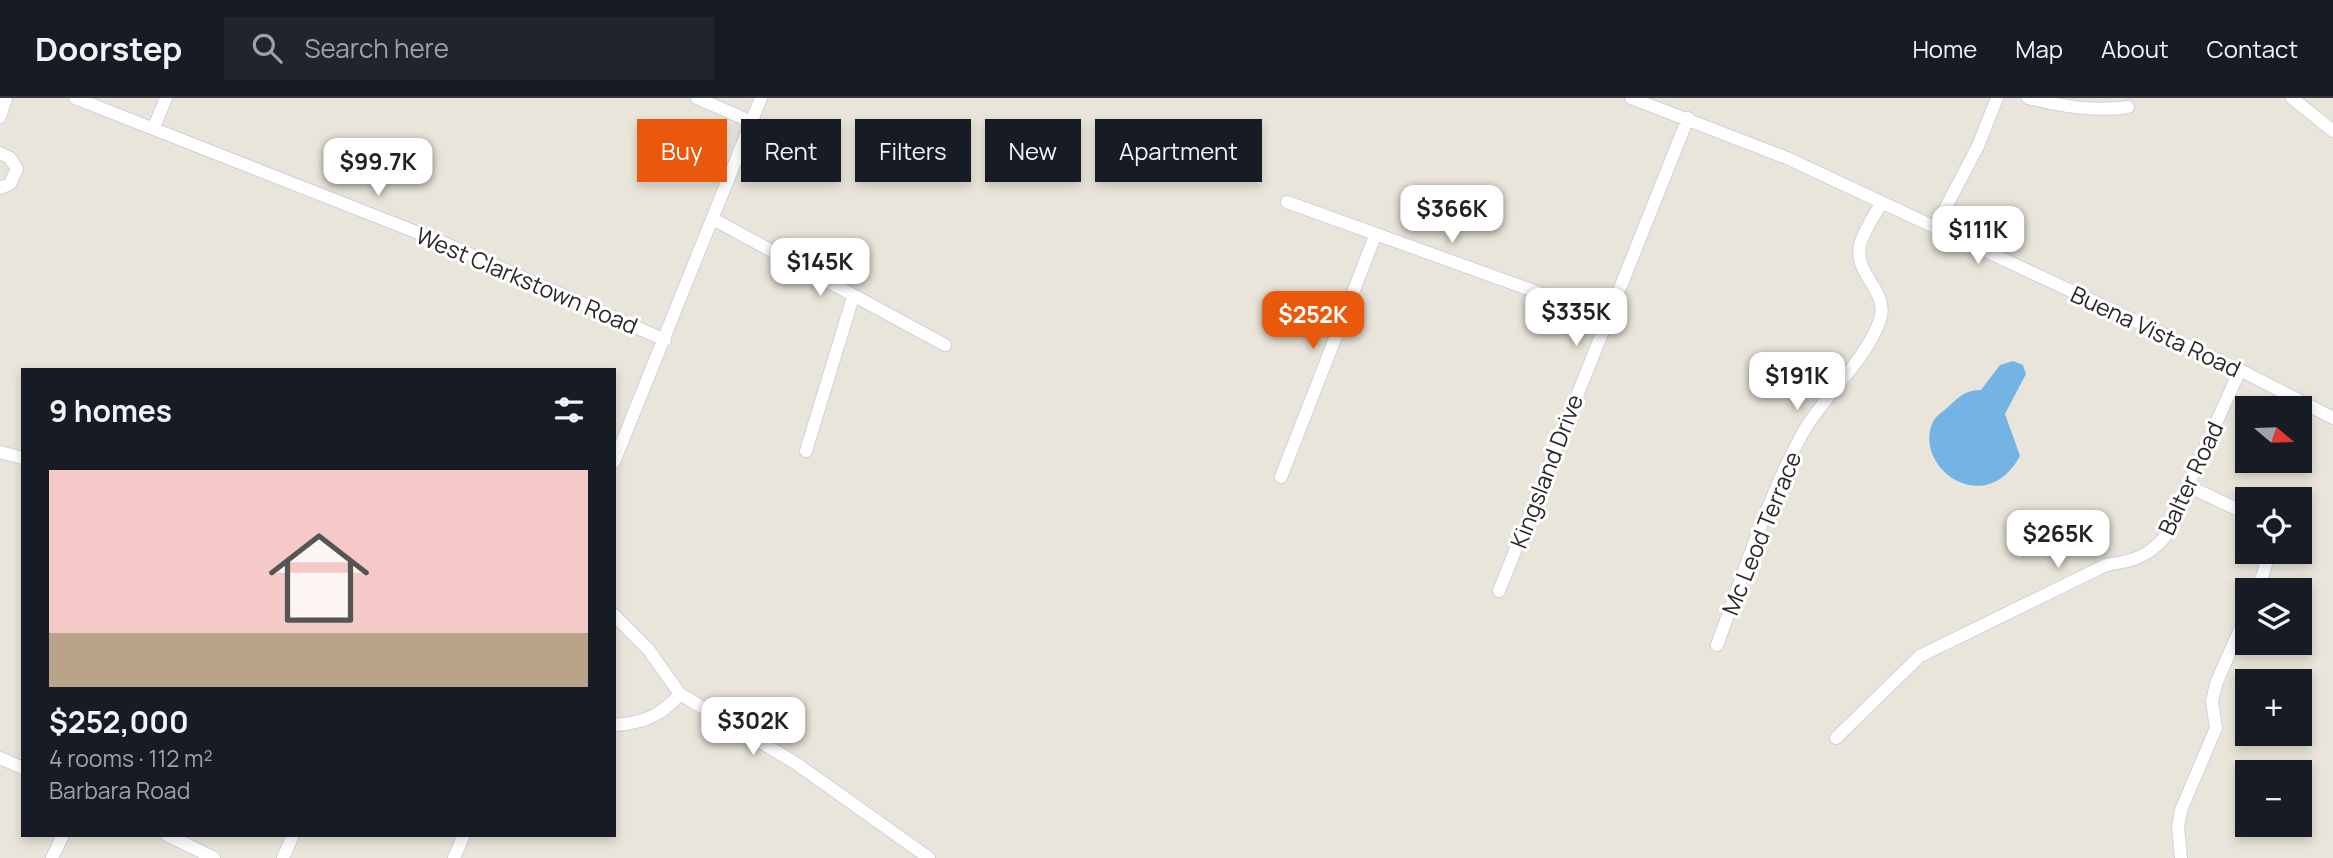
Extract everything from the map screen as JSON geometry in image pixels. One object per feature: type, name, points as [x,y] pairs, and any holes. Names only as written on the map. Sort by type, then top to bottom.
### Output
[{"type":"street","points":[[0,117],[6,98]]},
{"type":"street","name":"West Clarkstown Road","points":[[75,98],[444,243],[665,340]]},
{"type":"street","points":[[154,127],[166,98]]},
{"type":"street","points":[[697,98],[745,119]]},
{"type":"street","points":[[753,119],[761,98]]},
{"type":"street","name":"Buena Vista Road","points":[[1631,98],[1787,158],[2240,370],[2333,418]]},
{"type":"street","points":[[1935,229],[1978,146],[1997,98]]},
{"type":"street","points":[[2028,98],[2109,110],[2128,107]]},
{"type":"street","points":[[2292,98],[2333,131]]},
{"type":"street","name":"Kingsland Drive","points":[[1499,591],[1606,317],[1688,118]]},
{"type":"street","points":[[616,457],[741,149]]},
{"type":"street","points":[[0,153],[10,158],[17,169],[10,184],[0,188]]},
{"type":"street","points":[[1287,202],[1375,236],[1606,317]]},
{"type":"street","name":"Mc Leod Terrace","points":[[1717,645],[1801,435],[1868,342],[1881,315],[1880,303],[1862,271],[1859,257],[1860,243],[1881,204]]},
{"type":"street","points":[[713,219],[945,345]]},
{"type":"street","points":[[1281,477],[1375,236]]},
{"type":"street","points":[[806,451],[853,297]]},
{"type":"street","name":"Balter Road","points":[[1836,738],[1920,656],[2106,565],[2138,560],[2152,551],[2164,538],[2240,370]]},
{"type":"street","points":[[0,452],[21,457]]},
{"type":"street","points":[[2188,486],[2235,508]]},
{"type":"street","points":[[616,617],[648,649],[680,694],[797,764],[929,858]]},
{"type":"street","points":[[2181,858],[2178,827],[2181,810],[2216,728],[2212,701],[2217,681],[2235,641]]},
{"type":"street","points":[[616,725],[646,721],[658,715],[680,694]]},
{"type":"street","points":[[0,758],[21,767]]},
{"type":"street","points":[[52,858],[62,837]]},
{"type":"street","points":[[171,837],[214,858]]},
{"type":"street","points":[[283,858],[292,837]]},
{"type":"street","points":[[454,858],[463,837]]},
{"type":"water","points":[[2013,361],[2023,365],[2026,374],[2005,414],[2020,456],[2005,475],[1988,484],[1971,485],[1955,480],[1942,469],[1933,455],[1929,439],[1934,420],[1963,395],[1981,390],[2000,365]]}]
